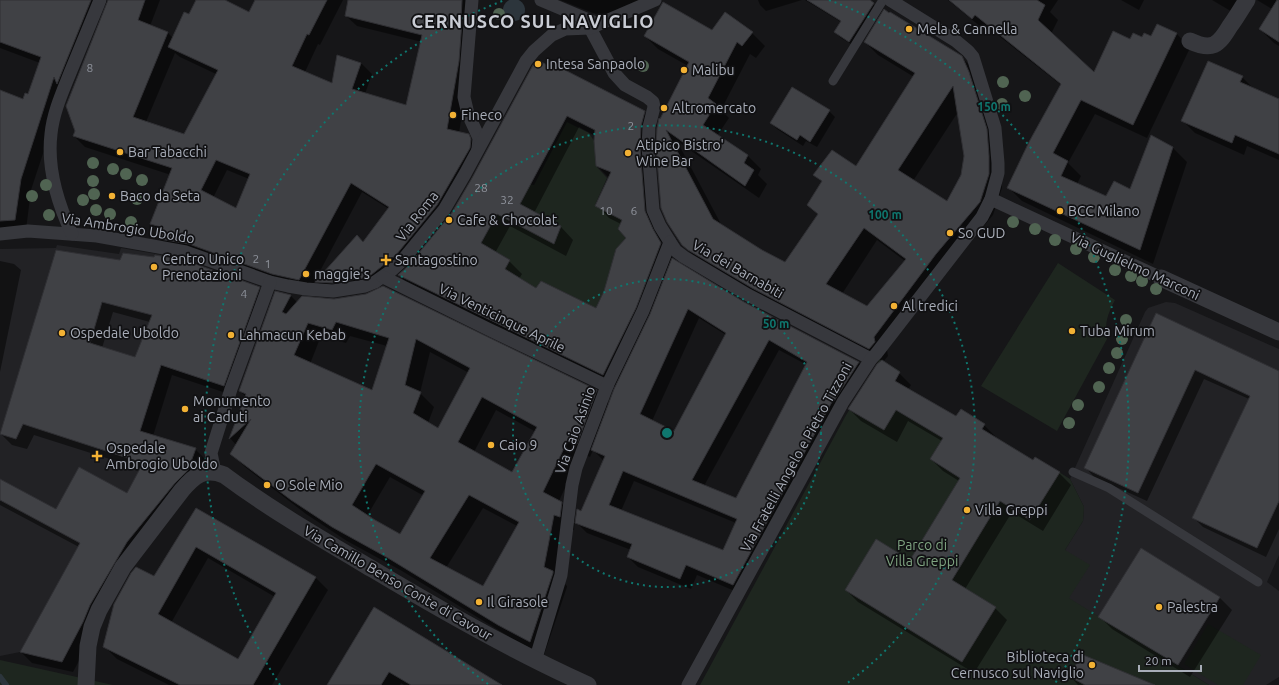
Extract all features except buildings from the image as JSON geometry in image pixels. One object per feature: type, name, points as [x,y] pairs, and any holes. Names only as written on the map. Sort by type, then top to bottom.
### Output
[{"type":"street","points":[[72,234],[58,202],[50,157],[50,135],[59,102],[100,0]]},
{"type":"street","points":[[472,0],[464,97],[468,114],[479,138],[478,150]]},
{"type":"street","points":[[541,0],[594,26],[655,0]]},
{"type":"street","name":"Via Fratelli Angelo e Pietro Tizzoni","points":[[688,685],[843,402],[871,359],[982,217],[991,198],[998,173],[995,128],[973,57],[956,41],[890,0]]},
{"type":"street","points":[[1190,41],[1203,46],[1213,46],[1217,44],[1223,38],[1247,0]]},
{"type":"street","name":"Via Roma","points":[[270,282],[306,289],[333,291],[365,286],[383,277],[402,261],[444,210],[526,61],[534,51],[552,35],[565,29],[594,26]]},
{"type":"street","name":"Via dei Barnabiti","points":[[594,26],[614,73],[625,85],[653,102],[654,107],[649,127],[648,147],[653,210],[660,226],[676,251],[748,295],[871,359]]},
{"type":"street","name":"Via Guglielmo Marconi","points":[[991,198],[1279,332]]},
{"type":"street","name":"Via Ambrogio Uboldo","points":[[0,234],[28,231],[97,236],[186,252],[270,282]]},
{"type":"street","name":"Via Caio Asinio","points":[[534,660],[561,575],[572,486],[575,474],[607,386],[643,311],[670,242]]},
{"type":"street","name":"Via Venticinque Aprile","points":[[383,277],[488,330],[607,386]]},
{"type":"street","points":[[86,685],[88,646],[92,627],[112,585],[123,567],[188,483],[199,474],[215,472],[211,453],[231,389],[270,282]]},
{"type":"street","name":"Via Camillo Benso Conte di Cavour","points":[[215,472],[224,475],[289,519],[387,578],[503,644],[588,685]]},
{"type":"lane","points":[[833,81],[883,0]]},
{"type":"lane","points":[[1073,472],[1108,488],[1258,582]]},
{"type":"shaded area","points":[[514,-1],[522,2],[525,10],[522,18],[514,21],[506,18],[503,10],[506,2]]},
{"type":"shaded area","name":"Ospedale Ambrogio Uboldo","points":[[57,245],[119,254],[121,248],[174,257],[149,324],[231,348],[220,385],[161,365],[140,431],[196,448],[186,476],[143,463],[127,493],[80,543],[20,652],[0,656],[0,249],[56,248]]},
{"type":"shaded area","points":[[1166,302],[1175,303],[1279,349],[1279,555],[1267,582],[1279,591],[1279,677],[1266,685],[1209,685],[1068,598],[1065,550],[1083,521],[1084,507],[1070,479],[1145,312],[1148,308]]},
{"type":"green space","points":[[567,122],[589,133],[594,141],[596,166],[607,178],[595,205],[622,220],[618,229],[626,238],[616,250],[604,291],[573,356],[574,297],[541,281],[536,288],[505,269],[510,260],[481,243],[497,214],[554,244],[561,226],[471,179],[476,172],[534,185]]},
{"type":"green space","points":[[1058,263],[1115,300],[1107,319],[1107,339],[1057,431],[981,386]]},
{"type":"green space","name":"Parco di Villa Greppi","points":[[880,359],[900,371],[895,381],[956,416],[961,409],[985,424],[980,432],[993,441],[995,437],[1025,455],[1023,459],[1031,464],[1035,457],[1070,479],[1084,507],[1083,521],[1065,550],[1090,565],[1069,598],[1209,685],[700,685],[845,417]]},
{"type":"green space","points":[[1208,624],[1261,655],[1243,685],[1218,685],[1184,664]]},
{"type":"green space","points":[[0,660],[113,685],[0,685]]},
{"type":"waterway","points":[[0,677],[6,685]]},
{"type":"place","name":"Mela & Cannella","points":[[909,29]]},
{"type":"place","name":"Intesa Sanpaolo","points":[[538,64]]},
{"type":"place","name":"Malibu","points":[[684,70]]},
{"type":"place","name":"Altromercato","points":[[664,108]]},
{"type":"place","name":"Fineco","points":[[453,115]]},
{"type":"place","name":"Bar Tabacchi","points":[[120,152]]},
{"type":"place","name":"Atipico Bistro' Wine Bar","points":[[628,153]]},
{"type":"place","name":"Baco da Seta","points":[[112,196]]},
{"type":"place","name":"BCC Milano","points":[[1060,211]]},
{"type":"place","name":"Cafe & Chocolat","points":[[449,220]]},
{"type":"place","name":"So GUD","points":[[950,233]]},
{"type":"place","name":"Santagostino","points":[[386,260]]},
{"type":"place","name":"Centro Unico Prenotazioni","points":[[154,267]]},
{"type":"place","name":"maggie's","points":[[306,274]]},
{"type":"place","name":"Al tredici","points":[[894,306]]},
{"type":"place","name":"Tuba Mirum","points":[[1072,331]]},
{"type":"place","name":"Ospedale Uboldo","points":[[62,333]]},
{"type":"place","name":"Lahmacun Kebab","points":[[231,335]]},
{"type":"place","name":"Monumento ai Caduti","points":[[185,409]]},
{"type":"place","name":"Caio 9","points":[[491,445]]},
{"type":"place","name":"Ospedale Ambrogio Uboldo","points":[[97,456]]},
{"type":"place","name":"O Sole Mio","points":[[267,485]]},
{"type":"place","name":"Villa Greppi","points":[[967,510]]},
{"type":"place","name":"Il Girasole","points":[[479,602]]},
{"type":"place","name":"Palestra","points":[[1159,607]]},
{"type":"place","name":"Biblioteca di Cernusco sul Naviglio","points":[[1092,665]]},
{"type":"district","name":"CERNUSCO SUL NAVIGLIO","points":[[533,21]]}]
